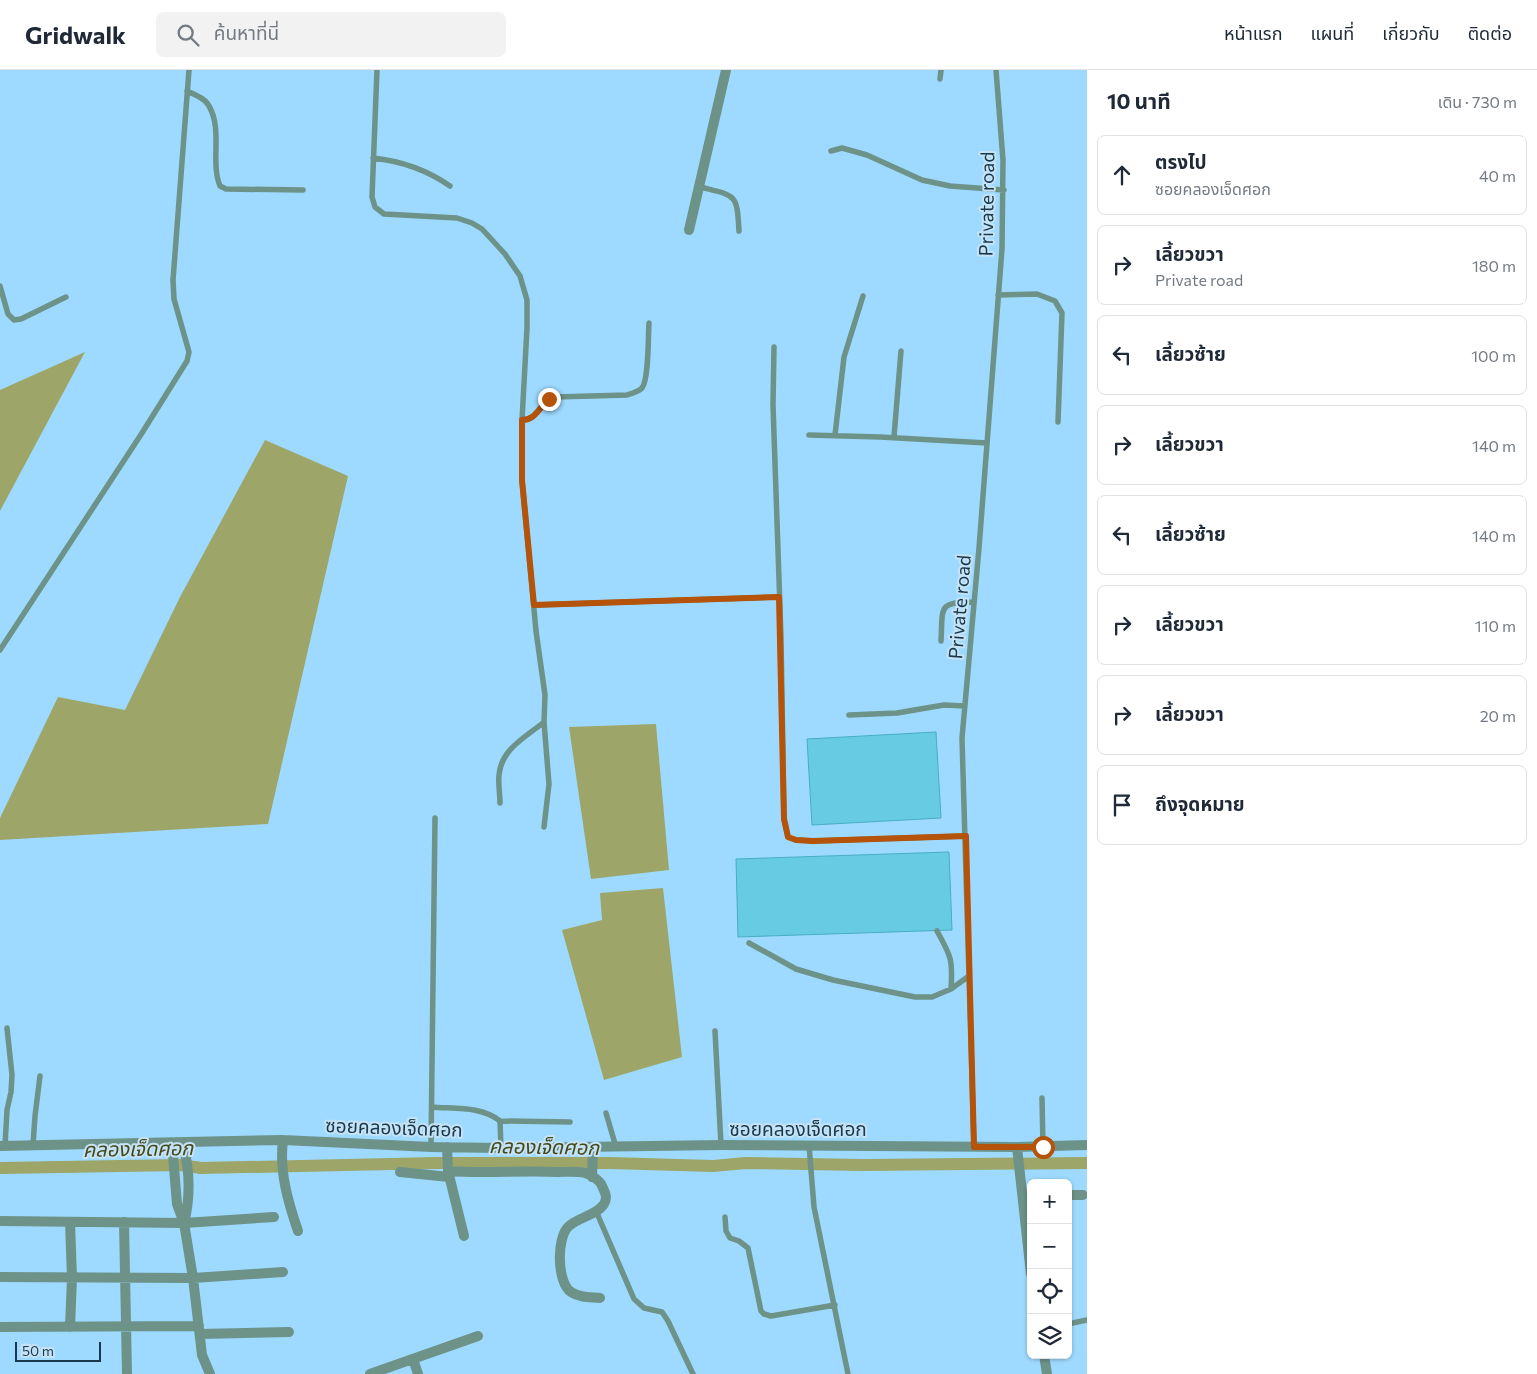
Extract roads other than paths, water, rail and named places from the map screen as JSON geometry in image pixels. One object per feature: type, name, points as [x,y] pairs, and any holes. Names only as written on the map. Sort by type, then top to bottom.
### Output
[{"type":"street","points":[[689,230],[726,70]]},
{"type":"street","points":[[283,1140],[281,1152],[284,1184],[298,1231]]},
{"type":"street","name":"ซอยคลองเจ็ดศอก","points":[[3,1146],[172,1143],[185,1148],[283,1140],[431,1147],[448,1164],[501,1148],[808,1145],[974,1147],[1018,1151],[1043,1147],[1087,1145]]},
{"type":"street","points":[[172,1143],[176,1204],[184,1224],[193,1278],[202,1355],[210,1374]]},
{"type":"street","points":[[184,1224],[189,1204],[189,1176],[185,1148]]},
{"type":"street","points":[[593,1148],[592,1173],[600,1182],[606,1196],[605,1204],[568,1226],[562,1237],[559,1254],[564,1280],[569,1291],[580,1297],[600,1298]]},
{"type":"street","points":[[1018,1151],[1019,1168],[1026,1197],[1031,1269]]},
{"type":"street","points":[[400,1172],[448,1164],[487,1173],[536,1171],[592,1173]]},
{"type":"street","points":[[448,1164],[464,1236]]},
{"type":"street","points":[[1072,1195],[1082,1195]]},
{"type":"street","points":[[0,1222],[184,1224],[274,1217]]},
{"type":"street","points":[[70,1222],[72,1278],[70,1327]]},
{"type":"street","points":[[124,1222],[127,1374]]},
{"type":"street","points":[[0,1277],[193,1278],[283,1272]]},
{"type":"street","points":[[0,1328],[125,1327],[288,1332]]},
{"type":"street","points":[[370,1374],[478,1336]]},
{"type":"street","points":[[413,1359],[418,1374]]},
{"type":"street","points":[[1045,1359],[1047,1374]]},
{"type":"lane","points":[[0,650],[187,361],[189,352],[174,299],[173,280],[189,70]]},
{"type":"lane","points":[[377,70],[372,197],[376,208],[384,214],[456,218],[472,223],[482,229],[505,254],[520,276],[527,300],[522,420],[522,480],[545,695],[544,722],[550,784],[544,827]]},
{"type":"lane","points":[[940,79],[941,70]]},
{"type":"lane","name":"Private road","points":[[974,1147],[962,738],[987,443],[1004,190],[1001,122],[996,70]]},
{"type":"lane","points":[[188,91],[202,98],[209,106],[213,117],[216,130],[216,177],[220,186],[226,189],[304,190]]},
{"type":"lane","points":[[831,151],[842,148],[867,155],[922,180],[950,186],[1004,190]]},
{"type":"lane","points":[[373,158],[390,160],[421,170],[450,186]]},
{"type":"lane","points":[[700,187],[725,193],[733,198],[738,207],[739,231]]},
{"type":"lane","points":[[0,286],[8,314],[14,320],[21,319],[66,297]]},
{"type":"lane","points":[[998,295],[1037,294],[1055,301],[1062,313],[1058,422]]},
{"type":"lane","points":[[835,435],[844,357],[863,296]]},
{"type":"lane","points":[[522,420],[534,417],[544,403],[555,397],[627,395],[638,392],[643,387],[647,372],[649,324]]},
{"type":"lane","points":[[774,347],[773,405],[784,819],[788,837],[796,840],[813,841],[966,836]]},
{"type":"lane","points":[[894,438],[901,351]]},
{"type":"lane","points":[[808,436],[835,435],[987,443]]},
{"type":"lane","points":[[534,605],[779,597]]},
{"type":"lane","points":[[941,641],[942,613],[946,605],[954,602],[974,602]]},
{"type":"lane","points":[[849,716],[896,713],[944,705],[965,706]]},
{"type":"lane","points":[[500,803],[499,775],[502,760],[508,750],[544,722]]},
{"type":"lane","points":[[431,1147],[435,818]]},
{"type":"lane","points":[[937,931],[953,966],[951,989]]},
{"type":"lane","points":[[749,944],[796,969],[833,980],[915,997],[932,997],[951,989],[969,976]]},
{"type":"lane","points":[[3,1146],[3,1126],[12,1075],[8,1028]]},
{"type":"lane","points":[[715,1031],[722,1145]]},
{"type":"lane","points":[[33,1145],[40,1076]]},
{"type":"lane","points":[[1042,1098],[1043,1147]]},
{"type":"lane","points":[[432,1107],[480,1110],[487,1112],[500,1121],[570,1122]]},
{"type":"lane","points":[[606,1113],[616,1147]]},
{"type":"lane","points":[[500,1121],[501,1148]]},
{"type":"lane","points":[[808,1145],[814,1208],[848,1374]]},
{"type":"lane","points":[[596,1211],[634,1299],[644,1308],[662,1312],[668,1320],[694,1374]]},
{"type":"lane","points":[[725,1217],[726,1231],[730,1238],[740,1241],[748,1248],[761,1311],[764,1314],[771,1316],[835,1306]]},
{"type":"lane","points":[[1072,1323],[1087,1320]]},
{"type":"waterway","name":"คลองเจ็ดศอก","points":[[0,1168],[181,1165],[201,1168],[437,1163],[610,1163],[713,1166],[746,1163],[864,1165],[1087,1163]]}]
